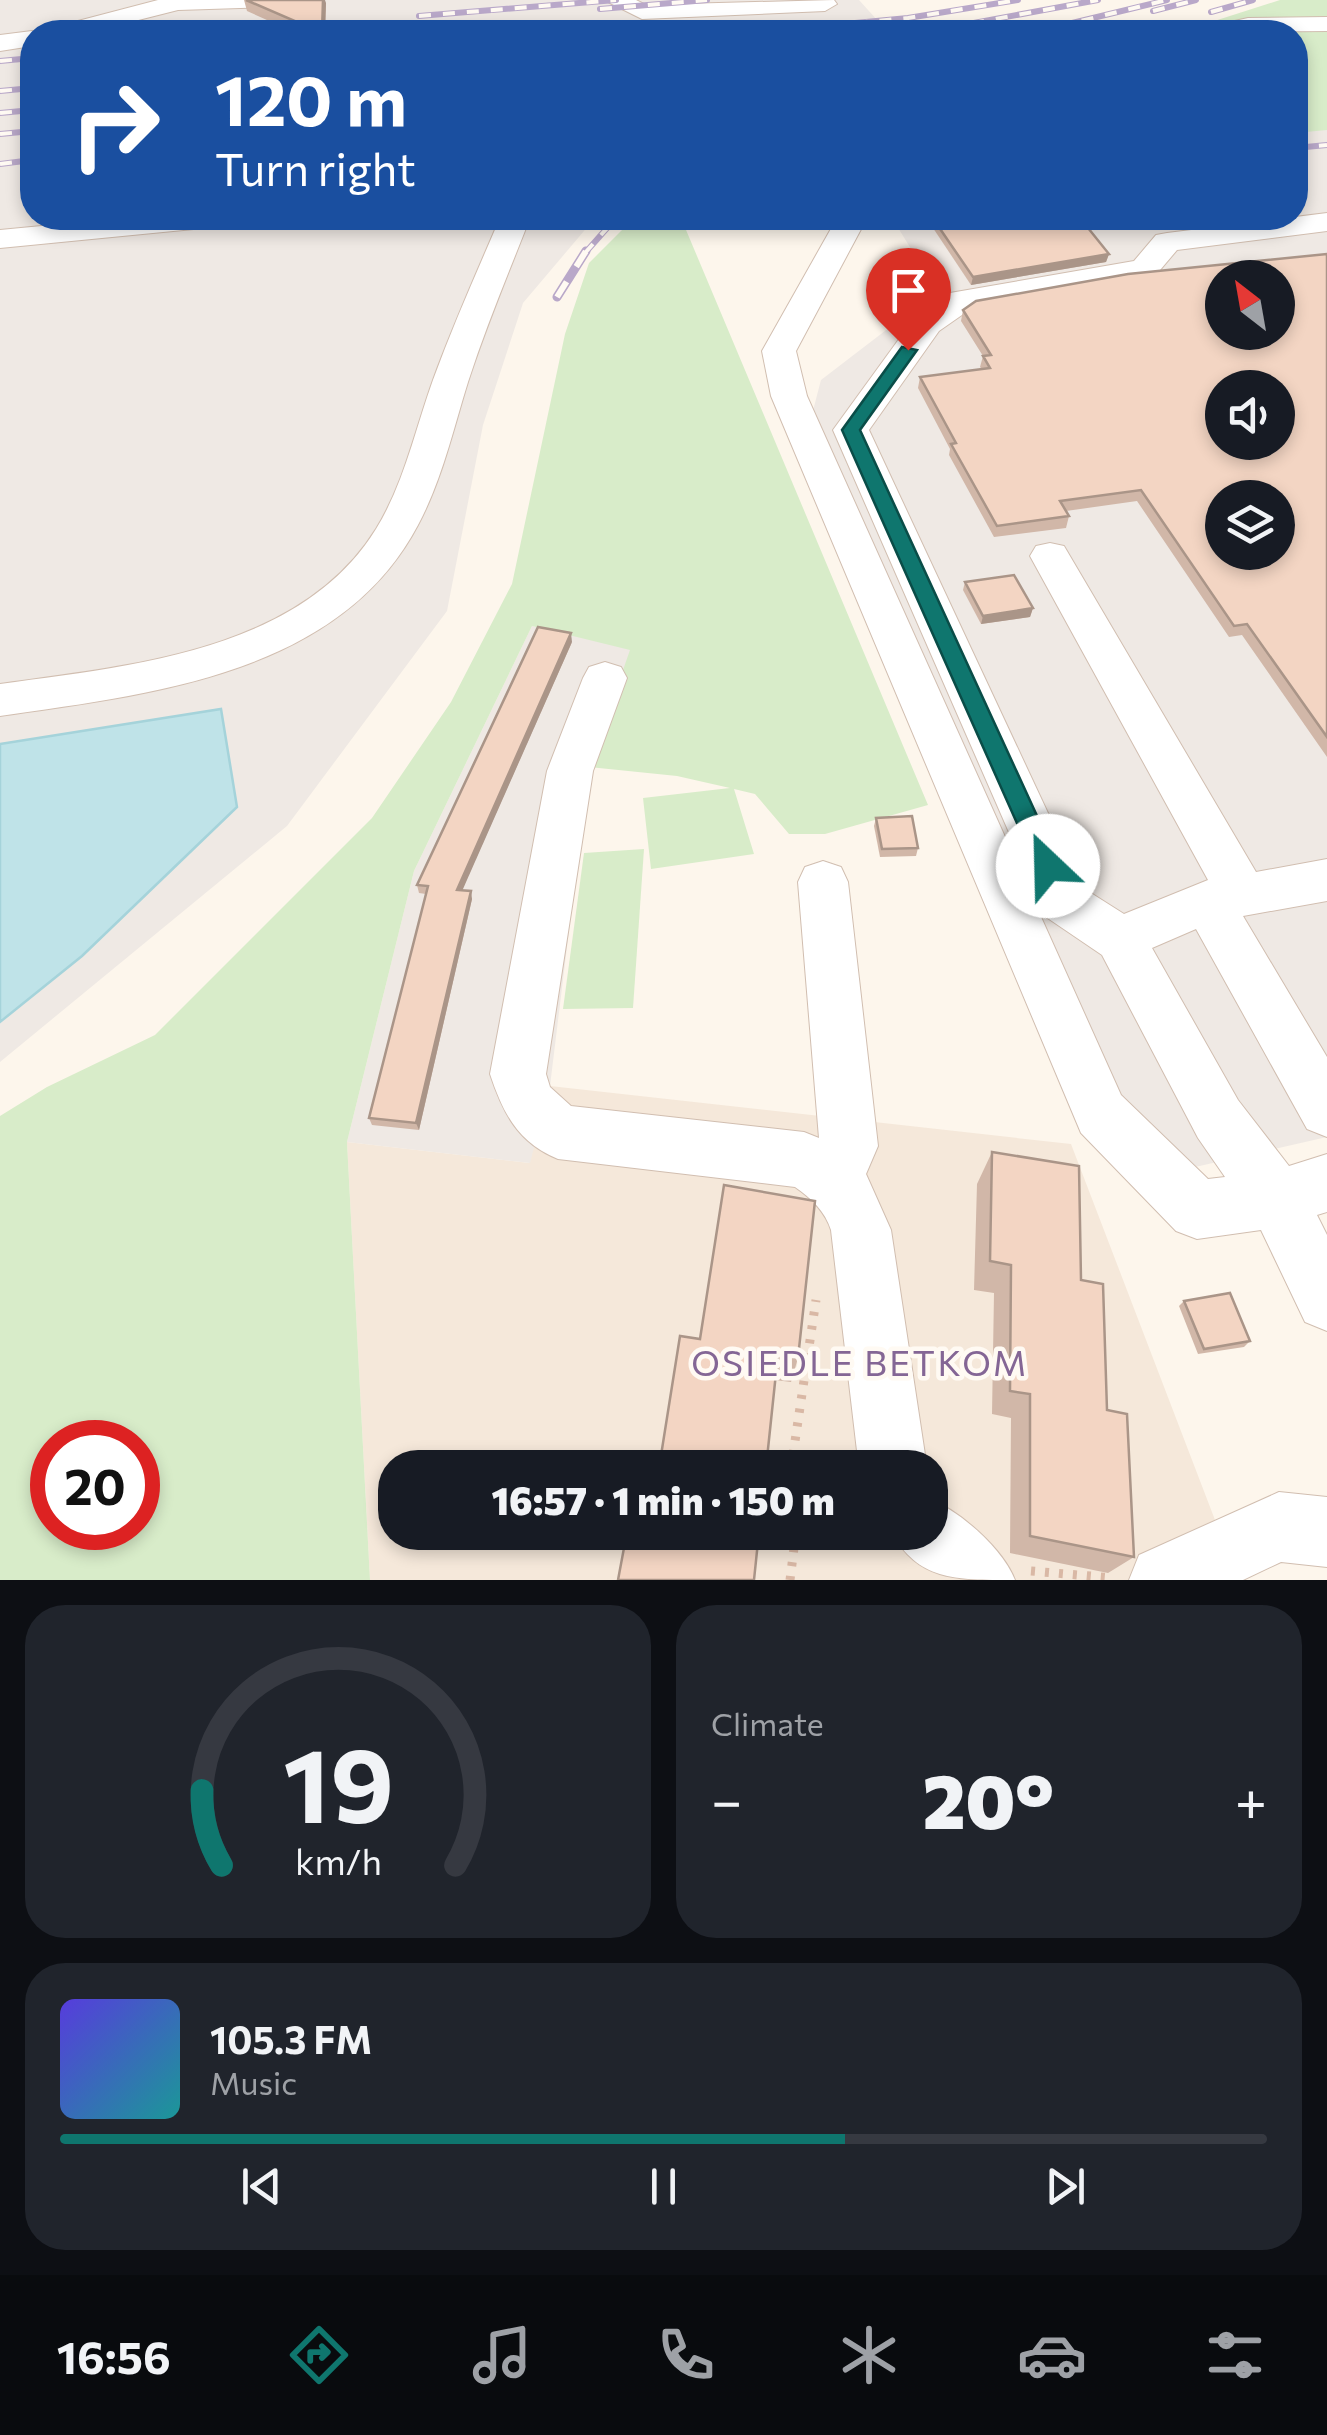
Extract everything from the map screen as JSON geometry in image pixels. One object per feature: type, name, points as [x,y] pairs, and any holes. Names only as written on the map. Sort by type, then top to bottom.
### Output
[{"type":"street","points":[[112,20],[183,2],[268,0]]},
{"type":"street","points":[[616,0],[642,12],[825,4]]},
{"type":"street","points":[[0,240],[97,230]]},
{"type":"street","points":[[0,700],[154,677],[217,661],[297,623],[350,584],[384,547],[415,488],[452,376],[510,230]]},
{"type":"street","points":[[845,230],[779,351],[789,396],[1101,1114],[1197,1210],[1302,1191]]},
{"type":"street","points":[[1263,230],[1168,242],[1144,269],[962,300],[927,324],[851,430],[1064,902],[1120,939],[1218,1119],[1302,1191],[1327,1300]]},
{"type":"street","points":[[1050,556],[1225,898],[1327,1110]]},
{"type":"street","points":[[605,678],[570,772],[518,1074],[528,1103],[558,1132],[804,1160],[835,1177],[854,1203],[862,1230],[891,1450]]},
{"type":"street","points":[[1120,939],[1225,898],[1327,880]]},
{"type":"street","points":[[823,882],[849,1146],[835,1177]]},
{"type":"street","points":[[1142,1579],[1303,1530]]},
{"type":"street","points":[[947,1550],[1002,1575]]},
{"type":"path","points":[[795,1450],[816,1300]]},
{"type":"path","points":[[790,1580],[794,1550]]},
{"type":"path","points":[[1002,1575],[1142,1579]]},
{"type":"shaded area","points":[[0,0],[859,0],[877,20],[20,20],[20,230],[585,230],[523,303],[483,425],[447,611],[287,826],[0,1062]]},
{"type":"shaded area","points":[[1327,129],[1327,1137],[1182,1170],[1114,1105],[810,422],[821,380],[937,291],[899,230],[1308,230],[1308,131]]},
{"type":"shaded area","points":[[532,626],[631,649],[589,767],[550,1086],[530,1163],[347,1142],[414,871]]},
{"type":"shaded area","points":[[550,1086],[1071,1144],[1238,1580],[370,1580],[347,1142],[529,1163]]},
{"type":"green space","points":[[1280,0],[1327,0],[1327,20],[1218,20]]},
{"type":"green space","points":[[1308,28],[1327,28],[1327,130],[1308,132]]},
{"type":"green space","points":[[622,230],[686,230],[928,805],[825,834],[789,834],[755,794],[734,789],[754,854],[651,869],[643,798],[730,788],[677,776],[589,767],[630,650],[532,626],[414,871],[347,1142],[370,1580],[0,1580],[0,1116],[47,1087],[155,1035],[372,818],[451,702],[512,584],[565,334],[589,263]]},
{"type":"green space","points":[[644,849],[633,1008],[563,1009],[584,853]]},
{"type":"water","points":[[221,709],[237,807],[82,956],[0,1022],[0,744]]},
{"type":"building","points":[[246,0],[323,0],[322,20],[292,20]]},
{"type":"building","points":[[941,230],[1090,230],[1109,254],[973,277]]},
{"type":"building","points":[[1327,254],[1327,737],[1247,624],[1234,626],[1141,490],[1060,501],[1069,516],[997,526],[951,444],[956,443],[920,377],[990,368],[983,356],[991,355],[963,310],[976,301],[1128,274],[1205,266],[1205,350],[1295,350],[1295,260],[1267,260]]},
{"type":"building","points":[[1014,575],[1033,608],[983,616],[965,582]]},
{"type":"building","points":[[538,627],[571,633],[457,890],[471,891],[416,1123],[369,1118],[428,886],[417,885]]},
{"type":"building","points":[[912,816],[918,848],[882,849],[876,818]]},
{"type":"building","points":[[992,1152],[1079,1166],[1081,1280],[1103,1284],[1107,1410],[1127,1414],[1134,1557],[1030,1536],[1030,1394],[1010,1391],[1011,1265],[990,1261]]},
{"type":"building","points":[[724,1185],[815,1201],[798,1358],[778,1354],[768,1450],[662,1450],[680,1336],[700,1339]]},
{"type":"building","points":[[1230,1293],[1250,1341],[1204,1349],[1184,1301]]},
{"type":"building","points":[[624,1550],[757,1550],[754,1580],[618,1580]]},
{"type":"railway","points":[[419,16],[616,0]]},
{"type":"railway","points":[[600,9],[707,0]]},
{"type":"railway","points":[[887,20],[1018,0]]},
{"type":"railway","points":[[990,20],[1098,0]]},
{"type":"railway","points":[[1084,20],[1167,0]]},
{"type":"railway","points":[[1153,11],[1196,0]]},
{"type":"railway","points":[[1211,12],[1253,0]]},
{"type":"railway","points":[[0,61],[20,59]]},
{"type":"railway","points":[[0,91],[20,89]]},
{"type":"railway","points":[[0,113],[20,111]]},
{"type":"railway","points":[[0,134],[20,132]]},
{"type":"railway","points":[[1308,147],[1327,145]]},
{"type":"railway","points":[[0,164],[20,162]]},
{"type":"railway","points":[[585,253],[605,230]]},
{"type":"railway","points":[[557,297],[586,251]]},
{"type":"district","name":"OSIEDLE BETKOM","points":[[860,1361]]},
{"type":"route","points":[[908,350],[851,430],[1048,866]]}]
